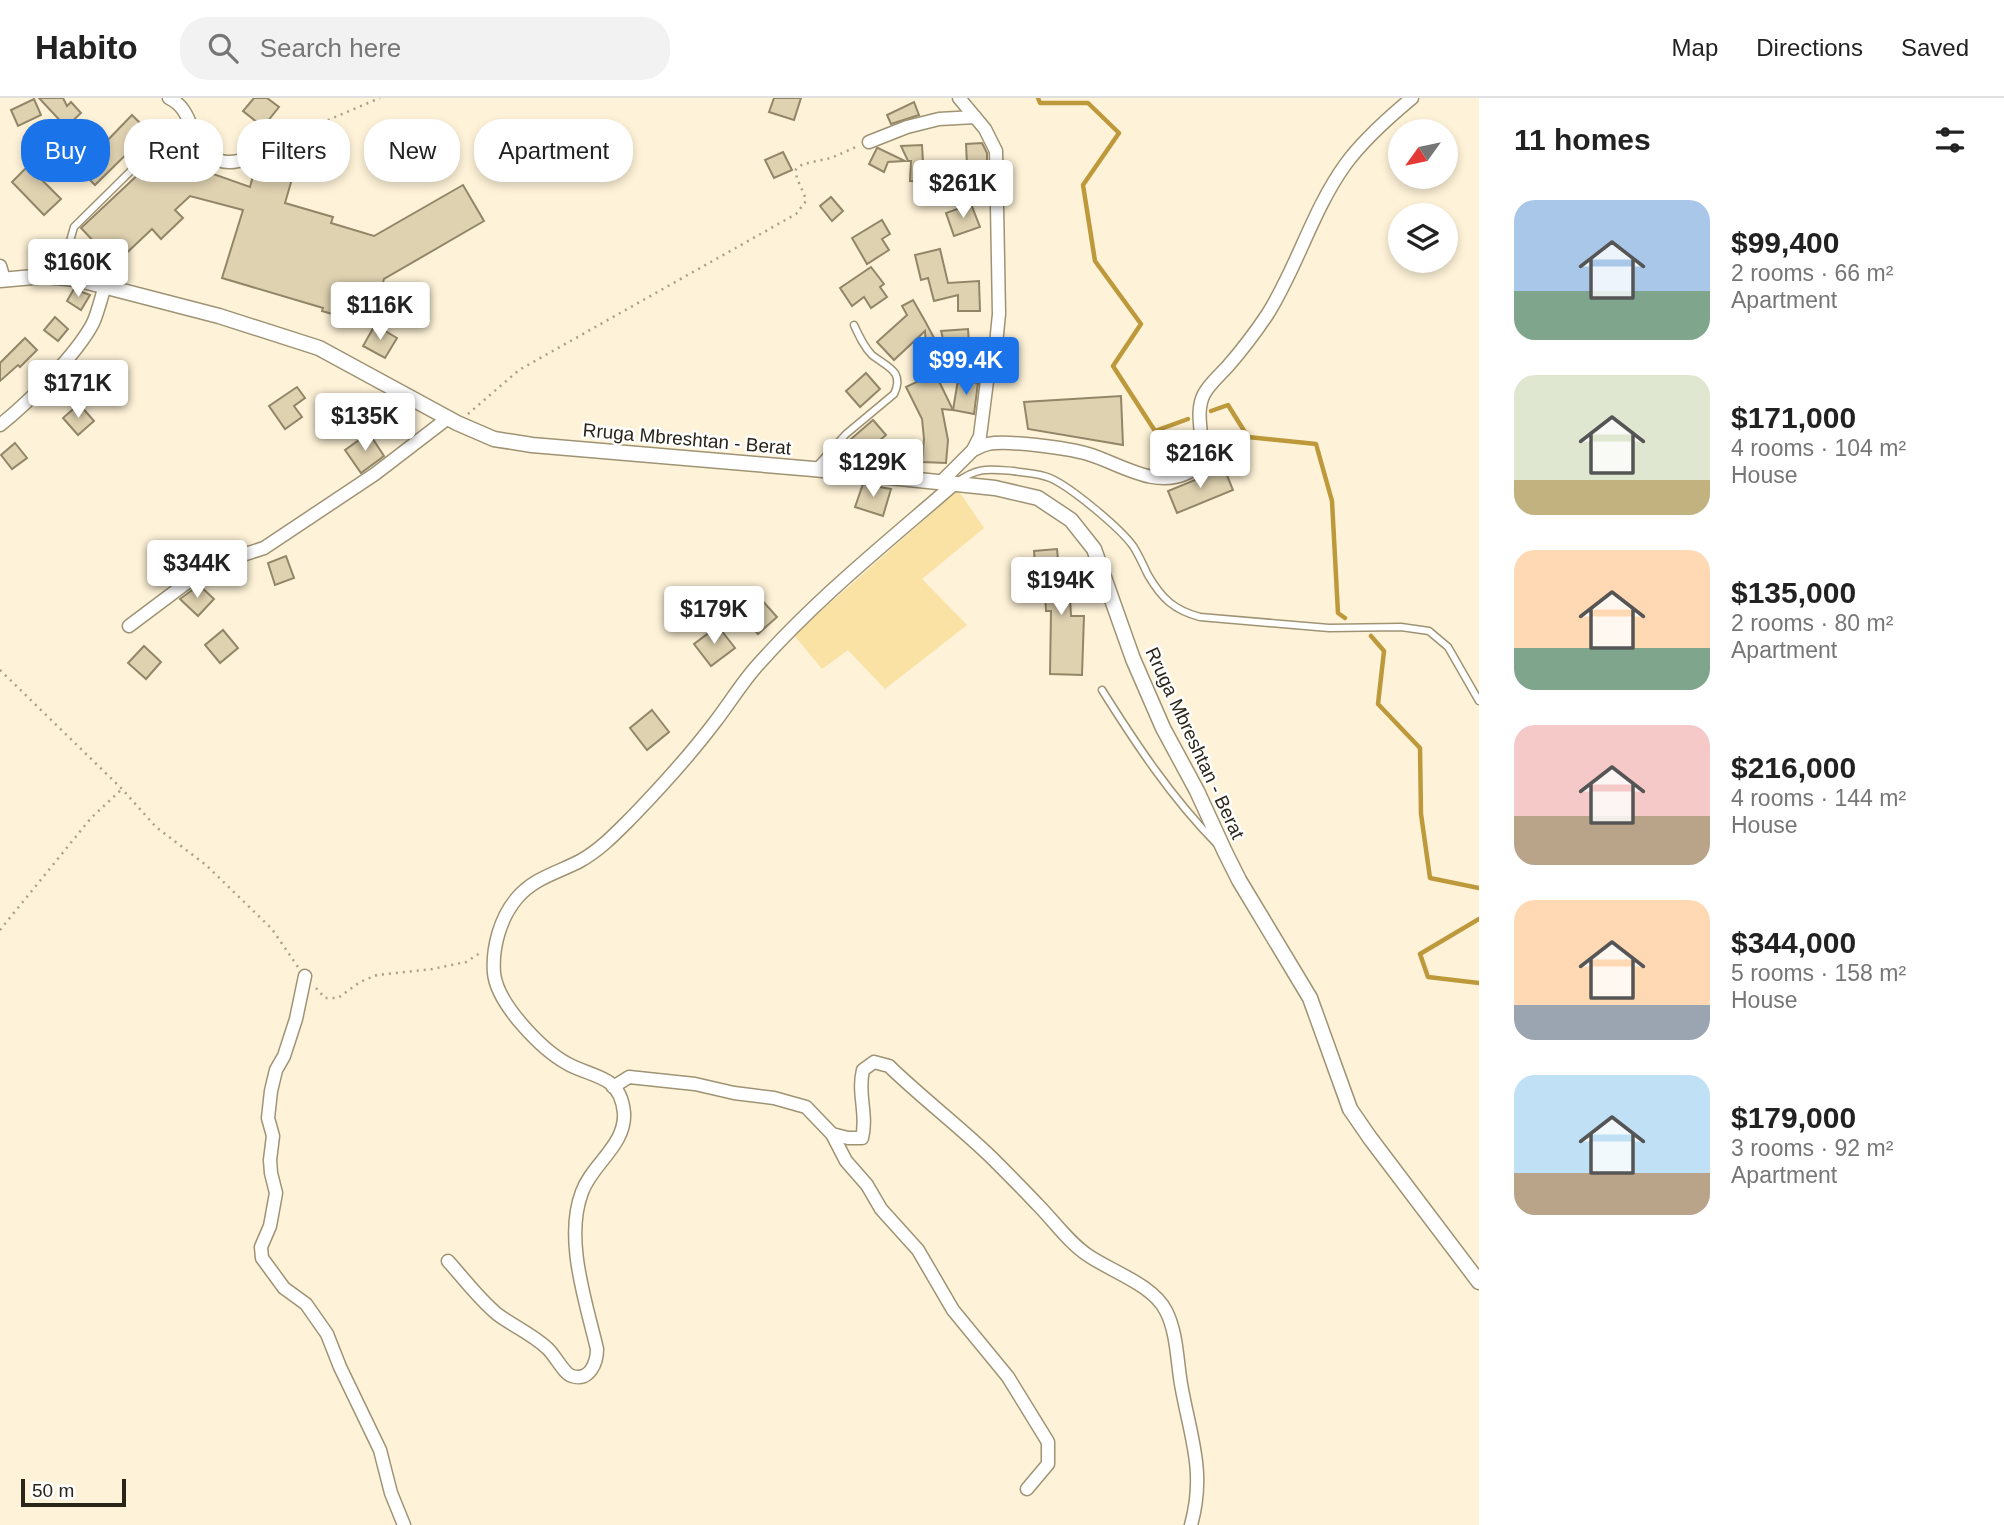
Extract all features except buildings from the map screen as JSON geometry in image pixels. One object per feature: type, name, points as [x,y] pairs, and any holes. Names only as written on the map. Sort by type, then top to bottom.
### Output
[{"type":"street","points":[[169,98],[181,106],[187,119]]},
{"type":"street","points":[[449,1261],[498,1314],[539,1340],[567,1374],[584,1376],[592,1370],[597,1360],[597,1349],[579,1273],[575,1217],[582,1191],[593,1171],[614,1146],[623,1128],[624,1112],[620,1096],[609,1082],[567,1064],[556,1056],[516,1017],[501,996],[494,975],[495,945],[501,924],[516,900],[534,881],[580,861],[603,845],[632,817],[698,744],[754,669],[793,626],[947,484],[973,450],[979,436],[999,314],[996,151],[992,139],[959,98]]},
{"type":"street","points":[[973,450],[987,444],[1024,444],[1086,453],[1137,474],[1155,478],[1188,472],[1203,456],[1199,410],[1204,395],[1267,314],[1293,269],[1307,233],[1345,166],[1382,124],[1412,98]]},
{"type":"street","points":[[869,142],[907,127],[939,119],[975,117]]},
{"type":"street","name":"Rruga Mbreshtan - Berat","points":[[1,275],[76,279],[219,316],[319,348],[453,421],[494,439],[532,445],[995,488],[1038,498],[1070,520],[1094,549],[1133,659],[1163,728],[1197,791],[1239,880],[1310,998],[1350,1109],[1479,1282]]},
{"type":"street","points":[[0,425],[75,350],[93,323],[105,286]]},
{"type":"street","points":[[129,626],[193,578],[218,563],[264,548],[453,421]]},
{"type":"street","points":[[305,975],[296,1019],[284,1056],[276,1070],[271,1091],[268,1118],[273,1136],[270,1160],[276,1193],[270,1226],[261,1247],[262,1258],[284,1288],[306,1304],[327,1334],[380,1450],[391,1493],[404,1525]]},
{"type":"street","points":[[832,1134],[862,1138],[866,1124],[860,1084],[863,1070],[874,1062],[889,1066],[973,1140],[1082,1251],[1150,1292],[1166,1310],[1172,1328],[1196,1449],[1197,1488],[1191,1525]]},
{"type":"street","points":[[613,1087],[629,1077],[695,1084],[774,1098],[806,1107],[832,1134],[846,1161],[867,1185],[881,1209],[918,1250],[953,1310],[1007,1377],[1044,1435],[1048,1442],[1048,1464],[1027,1489]]},
{"type":"lane","points":[[59,277],[74,227],[124,178]]},
{"type":"lane","points":[[813,469],[846,434],[894,394],[898,386],[897,376],[891,368],[871,354],[854,325]]},
{"type":"lane","points":[[947,484],[976,471],[993,470],[1048,477],[1063,485],[1125,536],[1160,593],[1171,605],[1184,613],[1200,617],[1329,628],[1401,627],[1429,631],[1448,647],[1479,701]]},
{"type":"lane","points":[[1102,690],[1145,756],[1192,818],[1225,852]]},
{"type":"path","points":[[330,119],[380,98]]},
{"type":"path","points":[[453,421],[519,370],[796,214],[806,201],[796,169],[803,164],[831,158],[869,142]]},
{"type":"path","points":[[0,670],[122,789],[156,827],[206,865],[272,929],[325,998],[338,998],[360,982],[377,975],[432,970],[466,962],[495,945]]},
{"type":"path","points":[[0,930],[91,818],[122,789]]},
{"type":"shaded area","points":[[958,490],[984,528],[922,579],[967,625],[885,689],[848,650],[822,669],[794,635]]},
{"type":"waterway","points":[[1038,98],[1040,103],[1088,103],[1119,133],[1083,185],[1095,261],[1141,324],[1113,366],[1155,431],[1188,419]]},
{"type":"waterway","points":[[1211,411],[1228,405],[1248,437],[1316,444],[1332,501],[1338,613],[1345,618]]},
{"type":"waterway","points":[[1371,636],[1384,651],[1378,704],[1420,748],[1421,814],[1430,878],[1479,888]]},
{"type":"waterway","points":[[1479,919],[1420,954],[1428,977],[1479,983]]}]
